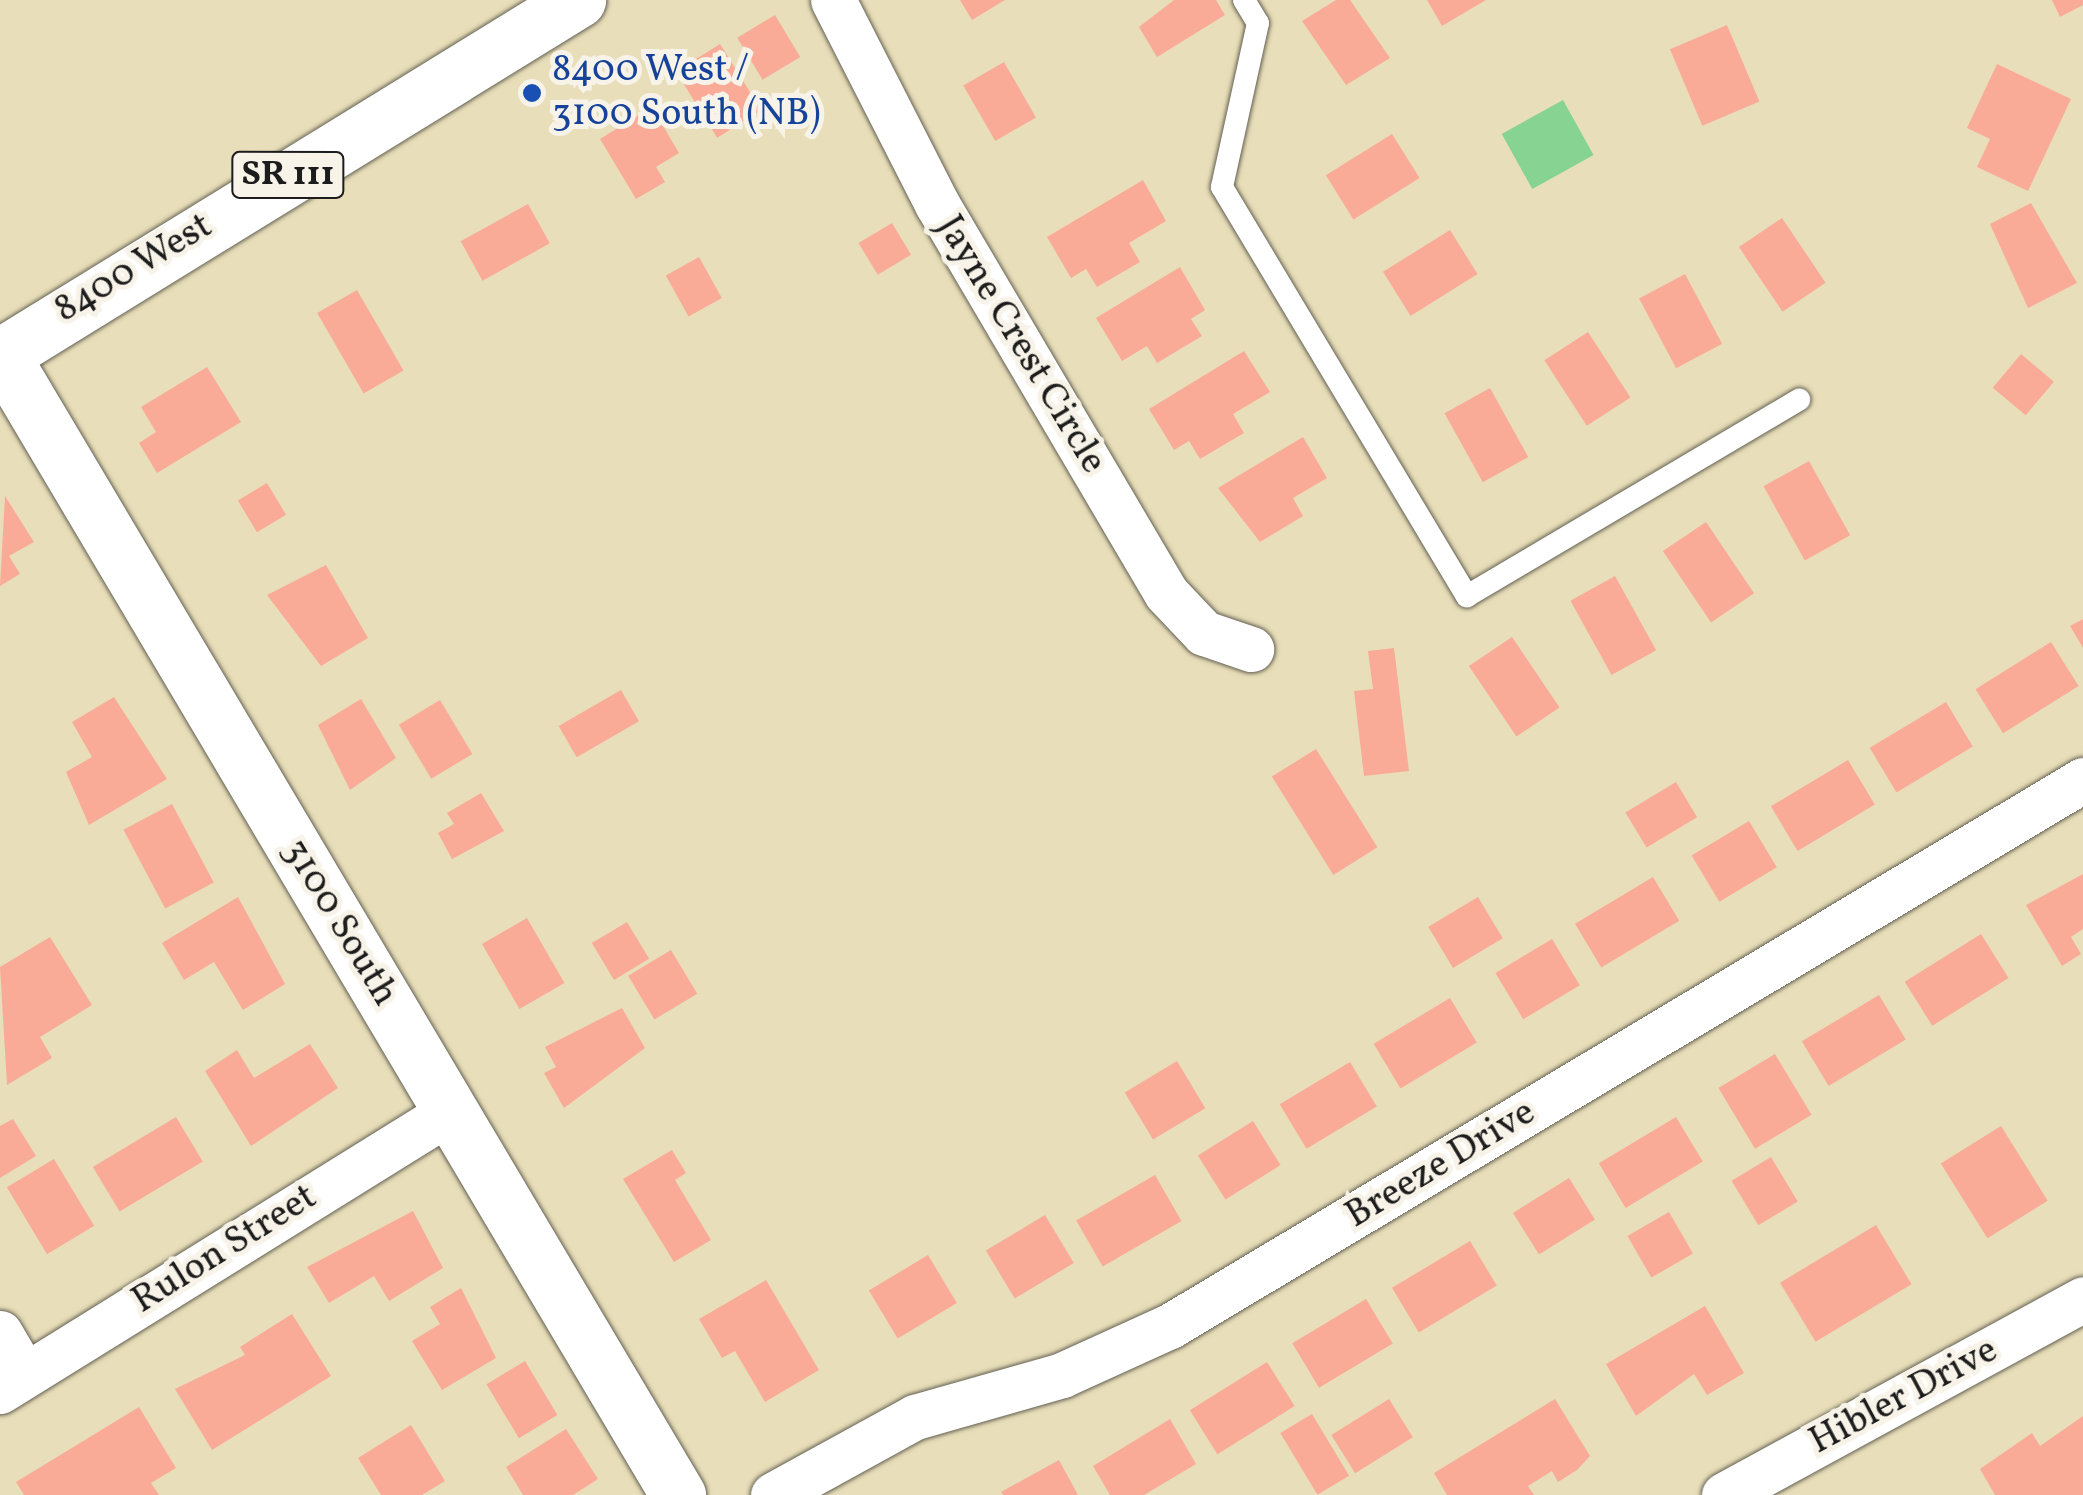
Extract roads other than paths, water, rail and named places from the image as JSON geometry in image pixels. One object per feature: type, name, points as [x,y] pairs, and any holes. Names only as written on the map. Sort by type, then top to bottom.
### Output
[{"type":"street","name":"Jayne Crest Circle","points":[[832,0],[938,204],[1166,593],[1204,633],[1251,649]]},
{"type":"street","name":"8400 West","points":[[0,354],[558,5]]},
{"type":"street","name":"3100 South","points":[[0,354],[678,1495]]},
{"type":"street","name":"Breeze Drive","points":[[773,1495],[915,1417],[1062,1375],[1170,1326],[2083,780]]},
{"type":"street","name":"Rulon Street","points":[[12,1382],[451,1111]]},
{"type":"street","name":"Hibler Drive","points":[[1724,1495],[2083,1299]]},
{"type":"street","points":[[0,1334],[12,1382]]},
{"type":"lane","points":[[1244,0],[1258,23],[1222,187],[1467,596],[1799,400]]},
{"type":"place","name":"8400 West / 3100 South (NB)","points":[[532,93]]}]
